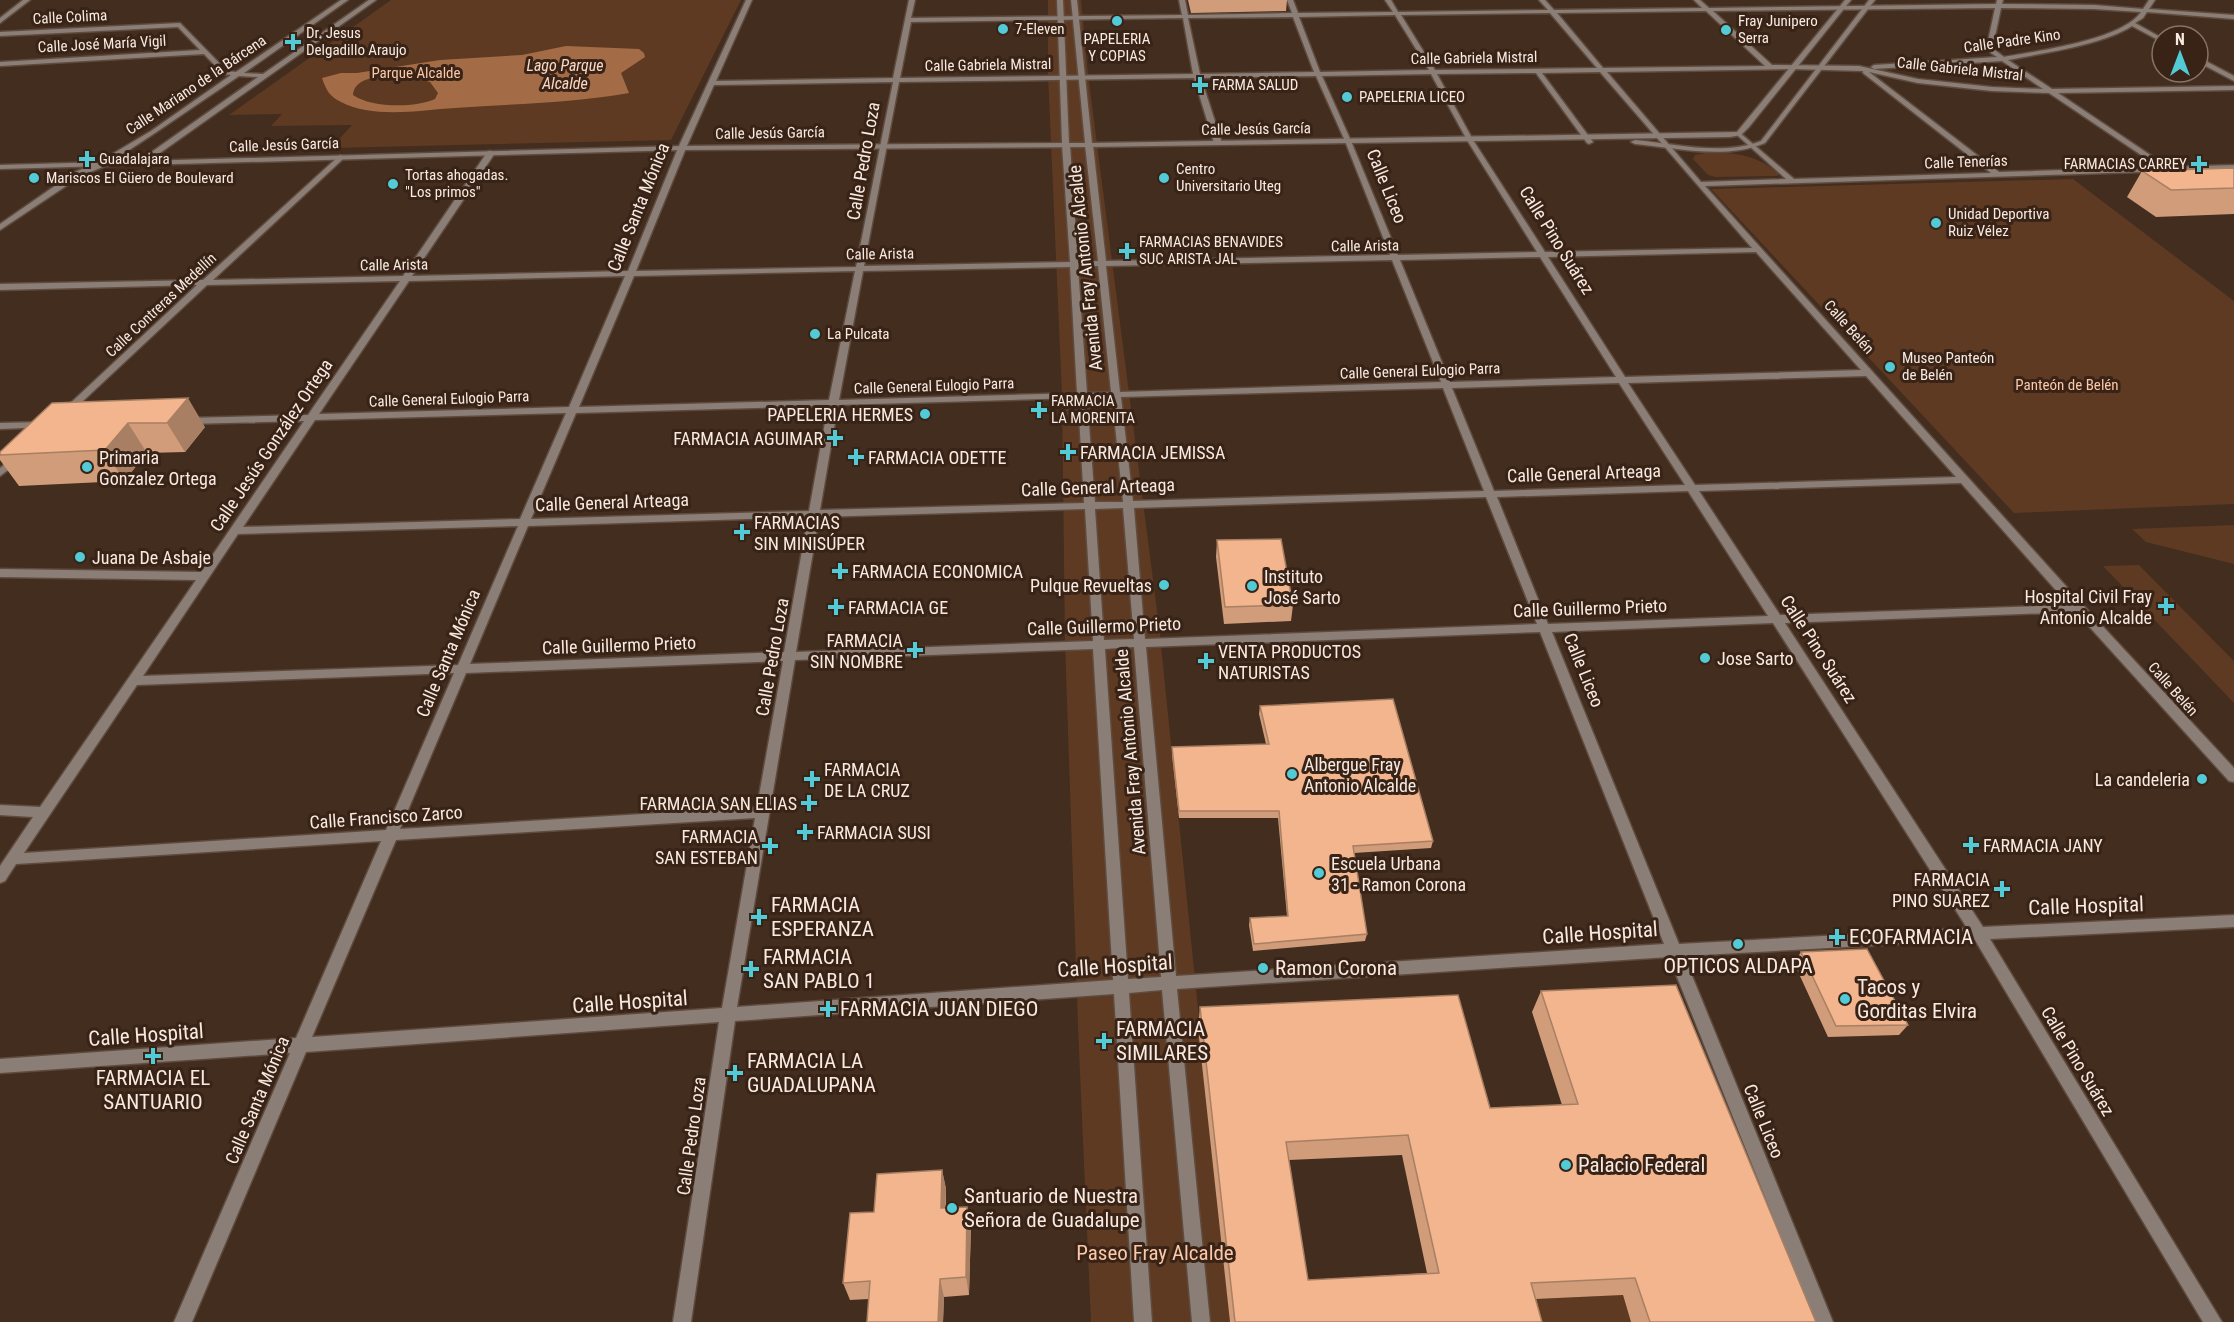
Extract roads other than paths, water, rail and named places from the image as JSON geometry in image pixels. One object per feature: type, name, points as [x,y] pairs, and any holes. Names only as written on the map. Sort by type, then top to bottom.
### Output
[{"type":"street","points":[[0,21],[27,0]]},
{"type":"street","name":"Calle Mariano de la Bárcena","points":[[0,228],[78,174],[102,164],[345,0]]},
{"type":"street","name":"Calle Mariano de la Bárcena","points":[[140,163],[373,0]]},
{"type":"street","name":"Calle Santa Mónica","points":[[183,1322],[631,273],[682,148],[749,0]]},
{"type":"street","name":"Calle Pedro Loza","points":[[682,1322],[728,1016],[833,404],[912,0]]},
{"type":"street","name":"Avenida Fray Antonio Alcalde","points":[[1060,0],[1066,145],[1143,1322]]},
{"type":"street","name":"Avenida Fray Antonio Alcalde","points":[[1074,0],[1128,504],[1169,984],[1201,1322]]},
{"type":"street","points":[[1182,0],[1197,76],[1218,143]]},
{"type":"street","name":"Calle Liceo","points":[[1290,0],[1318,74],[1348,141],[1546,628],[1824,1322]]},
{"type":"street","name":"Calle Pino Suárez","points":[[1388,0],[1433,72],[1470,140],[1691,488],[1978,932],[2213,1322]]},
{"type":"street","name":"Calle Belén","points":[[1542,0],[1699,184],[2079,608],[2234,777]]},
{"type":"street","points":[[1697,0],[1770,67]]},
{"type":"street","points":[[1811,0],[1821,8]]},
{"type":"street","points":[[1791,180],[1739,134],[1848,0]]},
{"type":"street","points":[[1754,147],[1763,142],[1872,0]]},
{"type":"street","name":"Calle Padre Kino","points":[[1859,68],[2036,55],[2096,39],[2132,24],[2152,0]]},
{"type":"street","points":[[909,20],[1842,8],[1999,3],[2234,17]]},
{"type":"street","points":[[1999,3],[1990,46],[1993,52],[2169,170]]},
{"type":"street","points":[[2132,24],[2150,34]]},
{"type":"street","name":"Calle Colima","points":[[0,34],[180,25],[225,73],[236,75]]},
{"type":"street","name":"Calle José María Vigil","points":[[0,63],[204,52]]},
{"type":"street","points":[[2210,66],[2234,79]]},
{"type":"street","name":"Calle Gabriela Mistral","points":[[713,83],[1819,67],[1859,68],[1947,85],[1992,89],[2049,91],[2234,88]]},
{"type":"street","points":[[1859,68],[1997,174]]},
{"type":"street","points":[[1537,70],[1587,139]]},
{"type":"street","points":[[236,75],[264,76]]},
{"type":"street","name":"Calle Jesús García","points":[[0,167],[682,148],[1587,139],[1739,134]]},
{"type":"street","name":"Calle Jesús García","points":[[1587,139],[1667,146],[1754,147]]},
{"type":"street","name":"Calle Jesús González Ortega","points":[[0,877],[491,153]]},
{"type":"street","name":"Calle Contreras Medellín","points":[[61,417],[339,157]]},
{"type":"street","name":"Calle Tenerías","points":[[1699,184],[2234,167]]},
{"type":"street","name":"Calle Arista","points":[[0,287],[1760,250]]},
{"type":"street","name":"Calle General Eulogio Parra","points":[[181,422],[1870,373]]},
{"type":"street","points":[[0,426],[52,425],[44,433]]},
{"type":"street","points":[[0,473],[26,449]]},
{"type":"street","name":"Calle General Arteaga","points":[[233,531],[1964,480]]},
{"type":"street","points":[[0,573],[203,576]]},
{"type":"street","name":"Calle Guillermo Prieto","points":[[132,681],[2079,608]]},
{"type":"street","points":[[0,810],[44,812]]},
{"type":"street","name":"Calle Francisco Zarco","points":[[12,858],[763,812]]},
{"type":"street","name":"Calle Hospital","points":[[0,1066],[1675,949],[1978,932],[2234,921]]},
{"type":"water","name":"Lago Parque Alcalde","points":[[566,46],[639,49],[645,57],[621,73],[629,93],[564,101],[412,111],[382,112],[354,107],[331,95],[322,78],[341,73],[357,73],[440,60],[522,55]],"holes":[[[402,74],[430,82],[438,93],[435,99],[416,104],[382,104],[353,95],[359,84],[372,78]]]},
{"type":"place","name":"PAPELERIA Y COPIAS","points":[[1117,21]]},
{"type":"place","name":"7-Eleven","points":[[1003,29]]},
{"type":"place","name":"Fray Junipero Serra","points":[[1726,30]]},
{"type":"place","name":"Dr. Jesus Delgadillo Araujo","points":[[293,42]]},
{"type":"place","name":"FARMA SALUD","points":[[1200,85]]},
{"type":"place","name":"PAPELERIA LICEO","points":[[1347,97]]},
{"type":"place","name":"Guadalajara","points":[[87,159]]},
{"type":"place","name":"FARMACIAS CARREY","points":[[2199,164]]},
{"type":"place","name":"Mariscos El Güero de Boulevard","points":[[34,178]]},
{"type":"place","name":"Centro Universitario Uteg","points":[[1164,178]]},
{"type":"place","name":"Tortas ahogadas. \"Los primos\"","points":[[393,184]]},
{"type":"place","name":"Unidad Deportiva Ruiz Vélez","points":[[1936,223]]},
{"type":"place","name":"FARMACIAS BENAVIDES SUC ARISTA JAL","points":[[1127,251]]},
{"type":"place","name":"La Pulcata","points":[[815,334]]},
{"type":"place","name":"Museo Panteón de Belén","points":[[1890,367]]},
{"type":"place","name":"FARMACIA LA MORENITA","points":[[1039,410]]},
{"type":"place","name":"PAPELERIA HERMES","points":[[925,414]]},
{"type":"place","name":"FARMACIA AGUIMAR","points":[[835,438]]},
{"type":"place","name":"FARMACIA JEMISSA","points":[[1068,452]]},
{"type":"place","name":"FARMACIA ODETTE","points":[[856,457]]},
{"type":"place","name":"Primaria Gonzalez Ortega","points":[[87,467]]},
{"type":"place","name":"FARMACIAS SIN MINISÚPER","points":[[742,532]]},
{"type":"place","name":"Juana De Asbaje","points":[[80,557]]},
{"type":"place","name":"FARMACIA ECONOMICA","points":[[840,571]]},
{"type":"place","name":"Pulque Revueltas","points":[[1164,585]]},
{"type":"place","name":"Instituto José Sarto","points":[[1252,586]]},
{"type":"place","name":"Hospital Civil Fray Antonio Alcalde","points":[[2166,606]]},
{"type":"place","name":"FARMACIA GE","points":[[836,607]]},
{"type":"place","name":"FARMACIA SIN NOMBRE","points":[[915,650]]},
{"type":"place","name":"Jose Sarto","points":[[1705,658]]},
{"type":"place","name":"VENTA PRODUCTOS NATURISTAS","points":[[1206,661]]},
{"type":"place","name":"Albergue Fray Antonio Alcalde","points":[[1292,774]]},
{"type":"place","name":"FARMACIA DE LA CRUZ","points":[[812,779]]},
{"type":"place","name":"La candeleria","points":[[2202,779]]},
{"type":"place","name":"FARMACIA SAN ELIAS","points":[[809,803]]},
{"type":"place","name":"FARMACIA SUSI","points":[[805,832]]},
{"type":"place","name":"FARMACIA JANY","points":[[1971,845]]},
{"type":"place","name":"FARMACIA SAN ESTEBAN","points":[[770,846]]},
{"type":"place","name":"Escuela Urbana 31 - Ramon Corona","points":[[1319,873]]},
{"type":"place","name":"FARMACIA PINO SUAREZ","points":[[2002,889]]},
{"type":"place","name":"FARMACIA ESPERANZA","points":[[759,917]]},
{"type":"place","name":"ECOFARMACIA","points":[[1837,937]]},
{"type":"place","name":"OPTICOS ALDAPA","points":[[1738,944]]},
{"type":"place","name":"Ramon Corona","points":[[1263,968]]},
{"type":"place","name":"FARMACIA SAN PABLO 1","points":[[751,969]]},
{"type":"place","name":"Tacos y Gorditas Elvira","points":[[1845,999]]},
{"type":"place","name":"FARMACIA JUAN DIEGO","points":[[828,1009]]},
{"type":"place","name":"FARMACIA SIMILARES","points":[[1104,1041]]},
{"type":"place","name":"FARMACIA EL SANTUARIO","points":[[153,1056]]},
{"type":"place","name":"FARMACIA LA GUADALUPANA","points":[[735,1073]]},
{"type":"place","name":"Palacio Federal","points":[[1566,1165]]},
{"type":"place","name":"Santuario de Nuestra Señora de Guadalupe","points":[[952,1208]]},
{"type":"park label","name":"Parque Alcalde","points":[[416,73]]},
{"type":"park label","name":"Panteón de Belén","points":[[2067,385]]},
{"type":"park label","name":"Paseo Fray Alcalde","points":[[1155,1253]]}]
